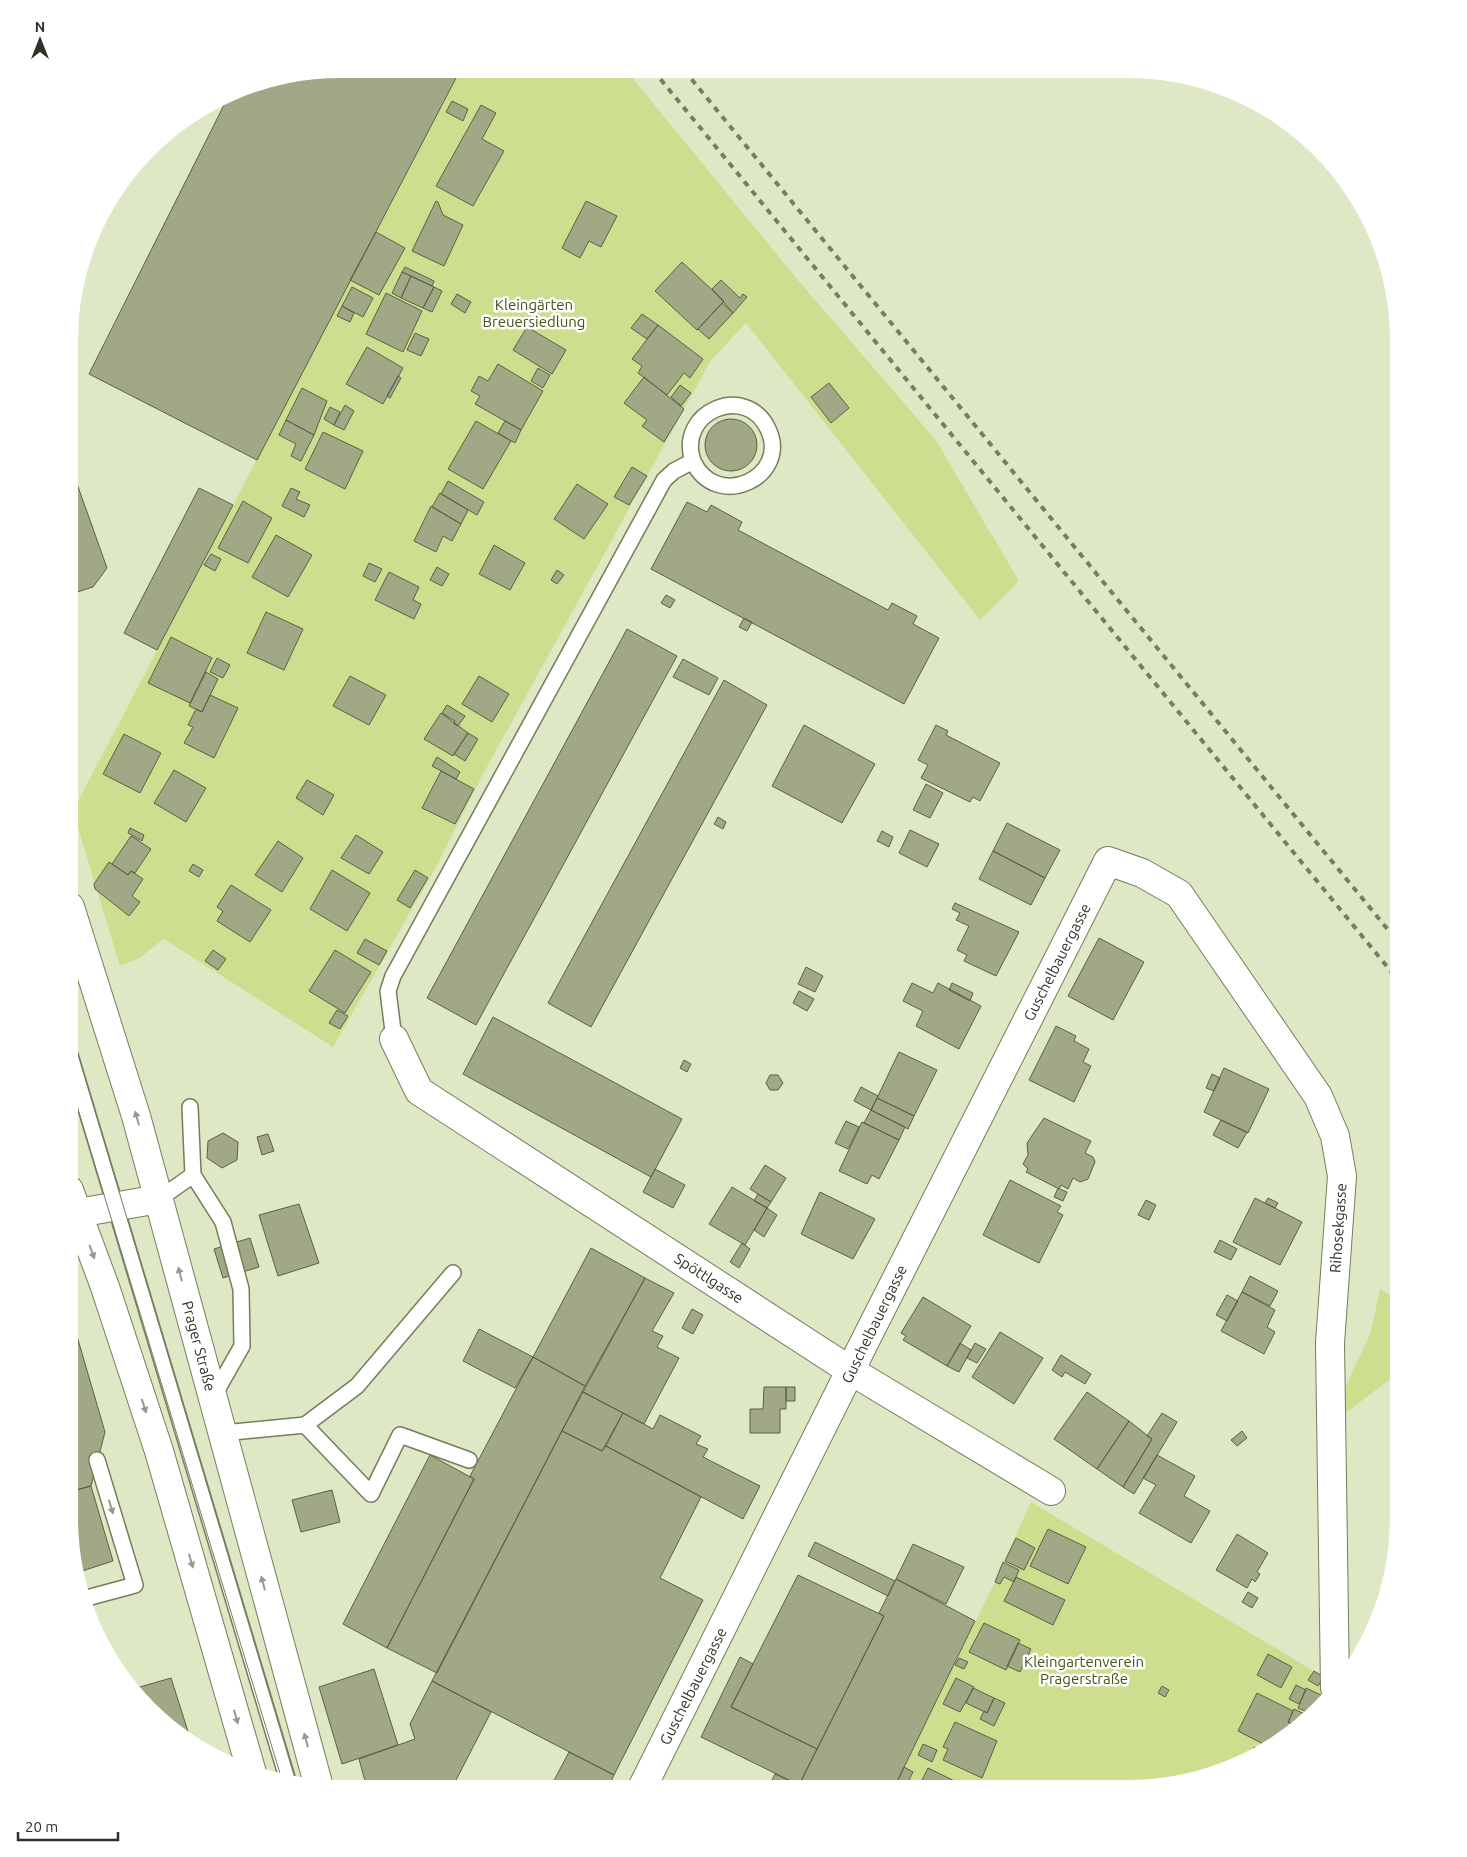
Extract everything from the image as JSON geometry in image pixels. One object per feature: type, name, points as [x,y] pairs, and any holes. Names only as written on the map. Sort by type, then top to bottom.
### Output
[{"type":"street","name":"Guschelbauergasse","points":[[646,1780],[1108,861]]},
{"type":"street","name":"Rihosekgasse","points":[[1108,861],[1142,873],[1179,894],[1318,1096],[1335,1136],[1342,1176],[1330,1343],[1335,1677]]},
{"type":"street","name":"Prager Straße","points":[[77,929],[136,1116],[317,1778]]},
{"type":"street","name":"Spöttlgasse","points":[[394,1039],[419,1091],[851,1371],[1051,1491]]},
{"type":"street","points":[[77,1205],[115,1207],[159,1199]]},
{"type":"street","points":[[77,1218],[105,1288],[159,1451],[249,1764]]},
{"type":"lane","points":[[725,406],[738,406],[756,414],[768,430],[772,444],[769,461],[761,474],[748,483],[733,487],[717,484],[705,478],[694,461],[690,442],[694,429],[702,418],[712,410],[725,406]]},
{"type":"lane","points":[[394,1039],[388,991],[393,976],[664,480],[674,471],[694,461]]},
{"type":"lane","points":[[77,1079],[286,1773]]},
{"type":"lane","points":[[190,1107],[193,1175],[222,1222],[241,1289],[242,1346],[212,1397]]},
{"type":"lane","points":[[159,1199],[193,1175]]},
{"type":"lane","points":[[222,1433],[305,1425],[358,1386],[453,1273]]},
{"type":"lane","points":[[305,1425],[371,1494],[400,1435],[470,1460]]},
{"type":"lane","points":[[90,1597],[135,1585],[97,1460]]},
{"type":"green space","name":"Kleingärten Breuersiedlung","points":[[457,77],[632,77],[797,279],[935,439],[1019,581],[980,620],[746,323],[711,360],[482,776],[435,869],[333,1047],[164,939],[139,958],[120,966],[77,824],[77,803]]},
{"type":"green space","points":[[1380,1289],[1390,1295],[1390,1379],[1339,1418],[1339,1401],[1371,1332]]},
{"type":"green space","name":"Kleingartenverein Pragerstraße","points":[[1031,1502],[1324,1677],[1320,1694],[1313,1703],[1273,1735],[1228,1760],[1195,1771],[1127,1780],[898,1780],[995,1582]]},
{"type":"building","points":[[340,77],[456,78],[257,460],[89,374],[224,105],[239,97],[271,87],[306,80]]},
{"type":"building","points":[[452,101],[468,109],[463,121],[446,112]]},
{"type":"building","points":[[481,105],[496,113],[482,139],[504,151],[473,206],[436,186]]},
{"type":"building","points":[[436,201],[443,215],[463,225],[444,266],[412,251]]},
{"type":"building","points":[[586,201],[617,216],[601,247],[589,241],[580,258],[562,248]]},
{"type":"building","points":[[376,232],[405,248],[379,295],[350,280]]},
{"type":"building","points":[[682,262],[724,301],[697,330],[655,291]]},
{"type":"building","points":[[405,267],[434,281],[432,286],[402,272]]},
{"type":"building","points":[[402,272],[411,276],[401,298],[392,293]]},
{"type":"building","points":[[411,276],[434,287],[423,308],[401,298]]},
{"type":"building","points":[[721,280],[740,298],[743,294],[747,297],[733,313],[712,289]]},
{"type":"building","points":[[352,287],[373,298],[363,317],[342,306]]},
{"type":"building","points":[[434,287],[442,291],[432,312],[423,308]]},
{"type":"building","points":[[386,293],[422,311],[403,352],[366,334]]},
{"type":"building","points":[[457,294],[471,302],[465,313],[451,304]]},
{"type":"building","points":[[722,303],[733,313],[709,339],[698,329]]},
{"type":"building","points":[[342,306],[354,313],[350,322],[337,316]]},
{"type":"building","points":[[642,314],[658,325],[647,339],[631,328]]},
{"type":"building","points":[[658,325],[703,359],[690,378],[684,373],[667,395],[638,373],[642,366],[632,359]]},
{"type":"building","points":[[527,327],[566,350],[552,374],[513,350]]},
{"type":"building","points":[[415,333],[429,339],[421,356],[407,350]]},
{"type":"building","points":[[367,347],[403,368],[383,404],[346,384]]},
{"type":"building","points":[[498,364],[543,391],[521,430],[475,404],[480,396],[471,391],[479,376],[488,381]]},
{"type":"building","points":[[538,368],[550,375],[543,388],[531,381]]},
{"type":"building","points":[[398,376],[401,378],[390,398],[387,396]]},
{"type":"building","points":[[644,377],[684,409],[664,442],[642,426],[647,420],[624,403]]},
{"type":"building","points":[[829,383],[849,408],[831,423],[811,397]]},
{"type":"building","points":[[680,385],[691,393],[681,406],[671,397]]},
{"type":"building","points":[[302,388],[327,401],[314,435],[286,420]]},
{"type":"building","points":[[345,405],[354,411],[344,430],[334,425]]},
{"type":"building","points":[[330,407],[340,412],[334,425],[324,419]]},
{"type":"building","points":[[726,419],[736,419],[750,426],[757,440],[757,450],[750,464],[736,471],[726,471],[716,467],[709,460],[705,450],[705,440],[709,430],[716,423]]},
{"type":"building","points":[[286,420],[314,435],[301,461],[291,456],[296,444],[279,435]]},
{"type":"building","points":[[476,421],[511,441],[483,489],[448,469]]},
{"type":"building","points":[[505,421],[521,430],[515,443],[498,433]]},
{"type":"building","points":[[323,432],[363,451],[345,489],[305,469]]},
{"type":"building","points":[[632,467],[647,476],[629,505],[614,497]]},
{"type":"building","points":[[448,481],[484,502],[477,515],[441,494]]},
{"type":"building","points":[[77,484],[107,568],[93,587],[77,592]]},
{"type":"building","points":[[577,484],[608,504],[584,539],[554,519]]},
{"type":"building","points":[[199,488],[233,505],[157,650],[124,633]]},
{"type":"building","points":[[291,488],[300,492],[296,499],[310,505],[304,517],[282,506]]},
{"type":"building","points":[[440,493],[468,510],[461,524],[432,507]]},
{"type":"building","points":[[243,501],[272,518],[248,563],[218,548]]},
{"type":"building","points":[[687,502],[707,512],[711,505],[742,522],[738,530],[888,610],[892,603],[917,616],[913,624],[939,638],[904,704],[651,569]]},
{"type":"building","points":[[431,506],[461,524],[452,541],[443,536],[436,552],[414,541]]},
{"type":"building","points":[[276,535],[312,555],[288,597],[252,577]]},
{"type":"building","points":[[494,545],[525,563],[510,590],[479,574]]},
{"type":"building","points":[[211,554],[221,559],[215,571],[204,565]]},
{"type":"building","points":[[369,563],[382,569],[375,582],[363,576]]},
{"type":"building","points":[[437,567],[449,574],[442,586],[430,580]]},
{"type":"building","points":[[557,570],[564,575],[557,584],[551,580]]},
{"type":"building","points":[[389,572],[419,587],[413,600],[421,604],[414,619],[375,600]]},
{"type":"building","points":[[666,595],[675,600],[670,608],[661,603]]},
{"type":"building","points":[[266,612],[303,629],[284,670],[247,653]]},
{"type":"building","points":[[744,618],[752,622],[747,631],[739,627]]},
{"type":"building","points":[[627,629],[677,656],[476,1025],[427,998]]},
{"type":"building","points":[[171,637],[212,658],[190,703],[148,683]]},
{"type":"building","points":[[217,658],[230,665],[223,678],[210,672]]},
{"type":"building","points":[[683,659],[718,678],[709,695],[673,677]]},
{"type":"building","points":[[206,672],[218,679],[202,712],[189,706]]},
{"type":"building","points":[[350,676],[386,695],[369,725],[333,706]]},
{"type":"building","points":[[479,676],[509,694],[492,722],[462,704]]},
{"type":"building","points":[[724,680],[767,705],[591,1027],[548,1003]]},
{"type":"building","points":[[210,695],[238,708],[214,758],[184,743],[193,727],[188,725],[196,709],[202,712]]},
{"type":"building","points":[[447,705],[465,716],[458,726],[454,724],[455,721],[442,713]]},
{"type":"building","points":[[441,713],[468,733],[453,756],[424,739]]},
{"type":"building","points":[[804,725],[875,764],[842,823],[772,786]]},
{"type":"building","points":[[936,725],[948,731],[946,735],[1000,763],[980,801],[973,797],[970,802],[921,778],[928,765],[918,760]]},
{"type":"building","points":[[468,733],[478,739],[465,761],[454,754]]},
{"type":"building","points":[[124,734],[161,753],[140,793],[103,774]]},
{"type":"building","points":[[437,757],[460,772],[456,779],[432,766]]},
{"type":"building","points":[[174,770],[206,788],[186,822],[154,803]]},
{"type":"building","points":[[441,771],[474,789],[455,824],[422,808]]},
{"type":"building","points":[[307,780],[334,795],[323,815],[296,798]]},
{"type":"building","points":[[926,784],[943,793],[930,818],[913,810]]},
{"type":"building","points":[[718,817],[726,822],[723,829],[714,824]]},
{"type":"building","points":[[1007,823],[1060,850],[1045,878],[993,851]]},
{"type":"building","points":[[130,828],[144,835],[142,841],[128,833]]},
{"type":"building","points":[[910,830],[939,844],[927,867],[899,853]]},
{"type":"building","points":[[882,831],[893,837],[889,847],[877,841]]},
{"type":"building","points":[[356,835],[383,852],[369,874],[341,858]]},
{"type":"building","points":[[131,836],[151,849],[135,873],[131,871],[128,875],[112,864]]},
{"type":"building","points":[[278,841],[303,858],[282,892],[255,875]]},
{"type":"building","points":[[993,851],[1045,878],[1031,905],[979,879]]},
{"type":"building","points":[[109,862],[128,875],[131,871],[143,879],[132,896],[140,902],[129,916],[95,889],[94,884]]},
{"type":"building","points":[[193,864],[203,870],[199,877],[189,871]]},
{"type":"building","points":[[332,870],[370,893],[347,931],[310,909]]},
{"type":"building","points":[[415,870],[428,878],[410,908],[397,900]]},
{"type":"building","points":[[231,885],[271,910],[250,942],[217,921],[223,911],[217,907]]},
{"type":"building","points":[[955,903],[1019,932],[996,976],[964,961],[967,955],[957,950],[969,926],[956,920],[960,913],[952,909]]},
{"type":"building","points":[[1099,938],[1144,962],[1113,1020],[1068,996]]},
{"type":"building","points":[[365,939],[387,951],[379,965],[357,953]]},
{"type":"building","points":[[213,950],[226,959],[218,970],[205,961]]},
{"type":"building","points":[[335,950],[371,972],[345,1013],[309,991]]},
{"type":"building","points":[[806,967],[823,976],[815,992],[798,984]]},
{"type":"building","points":[[912,983],[933,993],[938,983],[981,1006],[959,1049],[916,1026],[923,1011],[903,1001]]},
{"type":"building","points":[[952,983],[973,993],[970,1001],[949,990]]},
{"type":"building","points":[[799,991],[814,999],[807,1011],[793,1003]]},
{"type":"building","points":[[337,1010],[348,1016],[340,1029],[329,1023]]},
{"type":"building","points":[[493,1017],[682,1119],[651,1177],[463,1074]]},
{"type":"building","points":[[1056,1026],[1076,1036],[1074,1041],[1089,1049],[1083,1062],[1091,1066],[1074,1102],[1029,1080]]},
{"type":"building","points":[[899,1052],[937,1070],[914,1116],[877,1098]]},
{"type":"building","points":[[684,1060],[691,1064],[687,1072],[680,1068]]},
{"type":"building","points":[[1224,1068],[1269,1089],[1248,1133],[1204,1112]]},
{"type":"building","points":[[1212,1074],[1220,1078],[1214,1091],[1206,1088]]},
{"type":"building","points":[[770,1075],[778,1075],[783,1083],[778,1090],[770,1090],[766,1083]]},
{"type":"building","points":[[861,1087],[878,1096],[871,1110],[854,1101]]},
{"type":"building","points":[[877,1098],[914,1116],[908,1129],[871,1110]]},
{"type":"building","points":[[871,1110],[905,1127],[899,1140],[864,1123]]},
{"type":"building","points":[[1044,1118],[1091,1141],[1085,1153],[1093,1157],[1095,1162],[1088,1179],[1080,1182],[1073,1178],[1068,1189],[1061,1185],[1059,1189],[1026,1172],[1028,1169],[1023,1164],[1028,1155],[1027,1143]]},
{"type":"building","points":[[1221,1120],[1247,1132],[1238,1148],[1213,1135]]},
{"type":"building","points":[[846,1121],[859,1127],[848,1149],[835,1143]]},
{"type":"building","points":[[862,1122],[899,1140],[879,1179],[872,1175],[867,1184],[839,1171]]},
{"type":"building","points":[[223,1133],[238,1142],[237,1160],[222,1168],[207,1158],[208,1141]]},
{"type":"building","points":[[268,1134],[274,1151],[262,1155],[257,1137]]},
{"type":"building","points":[[765,1165],[786,1178],[771,1202],[750,1189]]},
{"type":"building","points":[[655,1169],[685,1185],[673,1208],[643,1192]]},
{"type":"building","points":[[1010,1180],[1061,1206],[1057,1212],[1063,1215],[1039,1263],[983,1235]]},
{"type":"building","points":[[732,1187],[767,1208],[745,1245],[709,1224]]},
{"type":"building","points":[[1058,1188],[1067,1192],[1063,1201],[1054,1197]]},
{"type":"building","points":[[820,1192],[875,1219],[853,1259],[801,1234]]},
{"type":"building","points":[[758,1194],[771,1202],[767,1208],[754,1201]]},
{"type":"building","points":[[1255,1198],[1302,1222],[1280,1265],[1233,1242]]},
{"type":"building","points":[[1268,1198],[1278,1203],[1275,1208],[1265,1203]]},
{"type":"building","points":[[1146,1200],[1156,1205],[1149,1220],[1138,1215]]},
{"type":"building","points":[[299,1204],[319,1263],[278,1276],[259,1215]]},
{"type":"building","points":[[767,1208],[777,1215],[764,1237],[754,1230]]},
{"type":"building","points":[[250,1238],[259,1267],[223,1278],[214,1249]]},
{"type":"building","points":[[1220,1240],[1237,1249],[1231,1260],[1214,1252]]},
{"type":"building","points":[[742,1243],[750,1249],[739,1268],[730,1262]]},
{"type":"building","points":[[591,1248],[645,1278],[585,1386],[533,1357]]},
{"type":"building","points":[[1250,1276],[1278,1291],[1270,1306],[1242,1292]]},
{"type":"building","points":[[645,1278],[674,1293],[652,1331],[663,1336],[657,1347],[679,1358],[644,1424],[583,1392]]},
{"type":"building","points":[[1242,1292],[1275,1310],[1267,1327],[1275,1332],[1264,1354],[1221,1331]]},
{"type":"building","points":[[1227,1295],[1238,1301],[1227,1321],[1216,1315]]},
{"type":"building","points":[[923,1297],[971,1326],[947,1366],[903,1340],[906,1336],[901,1333]]},
{"type":"building","points":[[692,1309],[703,1315],[693,1334],[682,1328]]},
{"type":"building","points":[[479,1329],[533,1357],[515,1388],[463,1361]]},
{"type":"building","points":[[1000,1332],[1043,1358],[1014,1404],[972,1377]]},
{"type":"building","points":[[77,1336],[105,1432],[91,1486],[77,1490]]},
{"type":"building","points":[[960,1343],[971,1350],[959,1372],[947,1366]]},
{"type":"building","points":[[975,1343],[986,1349],[977,1363],[967,1358]]},
{"type":"building","points":[[1061,1355],[1091,1374],[1085,1384],[1065,1372],[1062,1377],[1052,1370]]},
{"type":"building","points":[[533,1357],[585,1386],[437,1673],[387,1648],[474,1479],[470,1476]]},
{"type":"building","points":[[764,1387],[786,1387],[786,1409],[780,1409],[780,1433],[750,1433],[750,1409],[763,1409]]},
{"type":"building","points":[[786,1387],[795,1387],[795,1401],[786,1401]]},
{"type":"building","points":[[583,1392],[623,1413],[602,1451],[562,1431]]},
{"type":"building","points":[[1087,1392],[1129,1421],[1097,1469],[1054,1439]]},
{"type":"building","points":[[623,1413],[653,1429],[660,1415],[701,1436],[696,1444],[708,1449],[703,1457],[760,1486],[743,1519],[606,1446]]},
{"type":"building","points":[[1162,1413],[1177,1422],[1134,1494],[1123,1487],[1152,1439],[1147,1436]]},
{"type":"building","points":[[1129,1421],[1152,1439],[1123,1487],[1097,1469]]},
{"type":"building","points":[[562,1431],[602,1451],[606,1446],[701,1497],[660,1578],[703,1600],[614,1775],[432,1681]]},
{"type":"building","points":[[1242,1431],[1247,1438],[1237,1446],[1231,1440]]},
{"type":"building","points":[[430,1455],[474,1479],[387,1648],[343,1624]]},
{"type":"building","points":[[1157,1455],[1195,1476],[1184,1496],[1210,1511],[1191,1543],[1139,1513],[1156,1485],[1143,1478]]},
{"type":"building","points":[[91,1486],[113,1561],[83,1571],[78,1534],[77,1490]]},
{"type":"building","points":[[332,1490],[340,1522],[301,1532],[292,1500]]},
{"type":"building","points":[[1048,1529],[1086,1547],[1068,1584],[1030,1566]]},
{"type":"building","points":[[1237,1534],[1268,1553],[1257,1572],[1260,1574],[1255,1582],[1252,1579],[1247,1588],[1216,1570]]},
{"type":"building","points":[[1016,1538],[1035,1548],[1024,1570],[1005,1561]]},
{"type":"building","points":[[815,1542],[895,1581],[888,1596],[808,1556]]},
{"type":"building","points":[[913,1544],[964,1567],[946,1604],[896,1579]]},
{"type":"building","points":[[1003,1562],[1019,1570],[1014,1582],[1004,1577],[1000,1584],[995,1582]]},
{"type":"building","points":[[798,1575],[884,1616],[817,1749],[731,1707]]},
{"type":"building","points":[[1016,1577],[1065,1600],[1053,1625],[1004,1601]]},
{"type":"building","points":[[896,1579],[975,1621],[898,1780],[802,1780],[884,1616],[879,1613]]},
{"type":"building","points":[[1248,1592],[1258,1598],[1252,1608],[1242,1602]]},
{"type":"building","points":[[984,1623],[1020,1640],[1006,1670],[969,1652]]},
{"type":"building","points":[[1018,1643],[1031,1649],[1020,1672],[1007,1666]]},
{"type":"building","points":[[1268,1654],[1292,1667],[1281,1688],[1257,1675]]},
{"type":"building","points":[[740,1657],[753,1664],[731,1707],[817,1749],[802,1780],[789,1780],[701,1737]]},
{"type":"building","points":[[959,1658],[968,1662],[964,1669],[955,1665]]},
{"type":"building","points":[[374,1669],[398,1745],[342,1764],[319,1687]]},
{"type":"building","points":[[1314,1671],[1324,1677],[1318,1686],[1308,1680]]},
{"type":"building","points":[[171,1678],[188,1731],[154,1703],[140,1687]]},
{"type":"building","points":[[956,1678],[974,1687],[960,1712],[943,1704]]},
{"type":"building","points":[[432,1681],[491,1712],[456,1780],[365,1780],[359,1759],[415,1739],[410,1724]]},
{"type":"building","points":[[1296,1685],[1306,1690],[1299,1704],[1289,1699]]},
{"type":"building","points":[[1162,1686],[1169,1690],[1165,1697],[1158,1693]]},
{"type":"building","points":[[973,1688],[994,1698],[987,1713],[966,1703]]},
{"type":"building","points":[[1306,1688],[1320,1695],[1304,1711],[1298,1708]]},
{"type":"building","points":[[1257,1693],[1293,1711],[1288,1722],[1290,1723],[1260,1743],[1238,1731]]},
{"type":"building","points":[[994,1698],[1005,1703],[994,1726],[980,1719],[984,1711],[987,1713]]},
{"type":"building","points":[[1294,1709],[1302,1713],[1290,1723],[1288,1722]]},
{"type":"building","points":[[955,1722],[997,1741],[982,1778],[943,1760],[948,1749],[943,1747]]},
{"type":"building","points":[[923,1744],[937,1750],[932,1762],[918,1755]]},
{"type":"building","points":[[569,1752],[614,1775],[612,1780],[554,1780]]},
{"type":"building","points":[[904,1767],[913,1772],[909,1780],[898,1780]]},
{"type":"building","points":[[928,1768],[953,1780],[922,1780]]},
{"type":"building","points":[[775,1774],[788,1780],[772,1780]]},
{"type":"tram line","points":[[77,1051],[294,1775]]},
{"type":"tram line","points":[[77,1106],[280,1772]]},
{"type":"railway","points":[[659,77],[1390,970]]},
{"type":"railway","points":[[690,77],[1390,932]]}]
